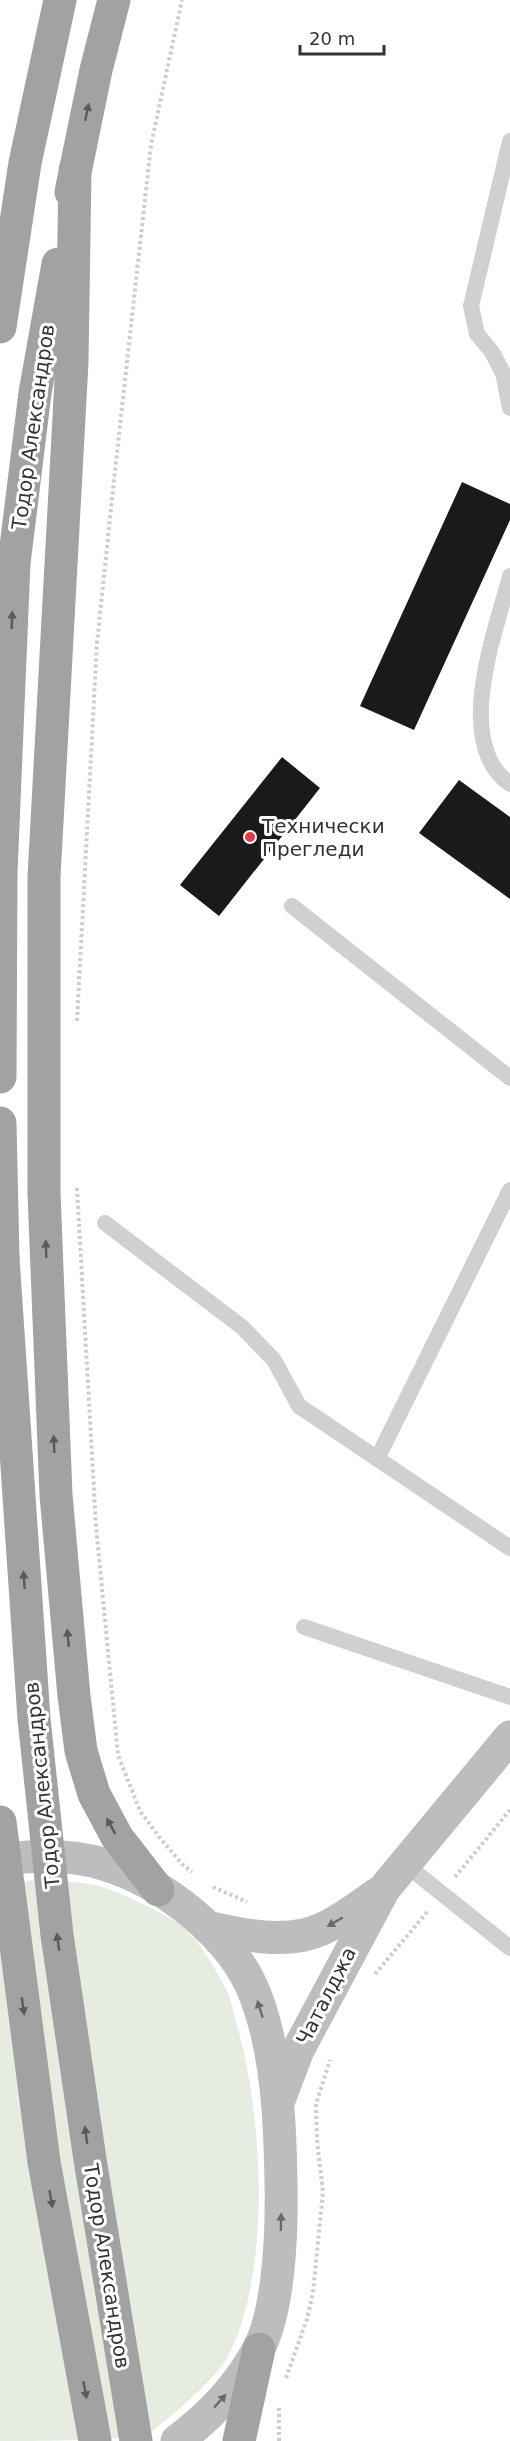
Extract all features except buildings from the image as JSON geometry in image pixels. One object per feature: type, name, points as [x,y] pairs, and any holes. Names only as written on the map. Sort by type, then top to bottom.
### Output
[{"type":"highway","points":[[0,279],[60,0]]},
{"type":"highway","name":"Тодор Александров","points":[[0,1077],[1,873],[14,563],[35,393],[75,170],[114,0]]},
{"type":"highway","points":[[0,327],[25,163]]},
{"type":"highway","points":[[75,170],[72,362],[44,878],[44,1193],[56,1495],[81,1751],[94,1794],[117,1837],[158,1890]]},
{"type":"highway","name":"Тодор Александров","points":[[0,1123],[3,1258],[34,1719],[57,1935],[91,2166],[136,2441]]},
{"type":"highway","points":[[0,1822],[44,2162],[94,2441]]},
{"type":"highway","points":[[239,2441],[259,2349]]},
{"type":"main road","name":"Чаталджа","points":[[277,2108],[298,2050],[384,1889],[510,1737]]},
{"type":"main road","points":[[0,1860],[25,1856],[81,1859],[104,1864],[158,1890],[207,1926],[238,1960],[256,1995],[265,2023],[280,2148],[280,2243],[268,2319],[259,2349],[240,2379],[215,2407],[177,2441]]},
{"type":"main road","name":"Чаталджа","points":[[207,1926],[237,1934],[296,1936],[320,1930],[384,1889]]},
{"type":"lane","points":[[510,141],[471,306],[477,334],[492,352],[503,373],[510,408]]},
{"type":"lane","points":[[510,576],[481,691],[485,747],[494,770],[510,784]]},
{"type":"lane","points":[[292,906],[510,1078]]},
{"type":"lane","points":[[377,1459],[510,1190]]},
{"type":"lane","points":[[105,1223],[242,1327],[274,1360],[299,1406],[510,1548]]},
{"type":"lane","points":[[304,1627],[510,1697]]},
{"type":"lane","points":[[405,1864],[507,1940]]},
{"type":"path","points":[[77,1022],[98,643],[114,480],[151,145],[182,0]]},
{"type":"path","points":[[77,1181],[96,1526],[118,1755],[140,1811],[182,1864],[198,1876]]},
{"type":"path","points":[[373,1978],[510,1810]]},
{"type":"path","points":[[207,1883],[215,1889],[257,1905]]},
{"type":"path","points":[[284,2384],[307,2319],[313,2292],[323,2192],[317,2141],[316,2104],[333,2052]]},
{"type":"path","points":[[279,2406],[279,2441]]},
{"type":"shaded area","points":[[32,1880],[96,1885],[140,1903],[189,1932],[201,1947],[226,1989],[247,2065],[253,2106],[259,2195],[257,2241],[251,2284],[241,2324],[227,2358],[213,2376],[167,2419],[148,2433],[136,2436],[77,2440],[0,2441],[0,1886]]},
{"type":"place","name":"Технически Прегледи","points":[[250,837]]}]
